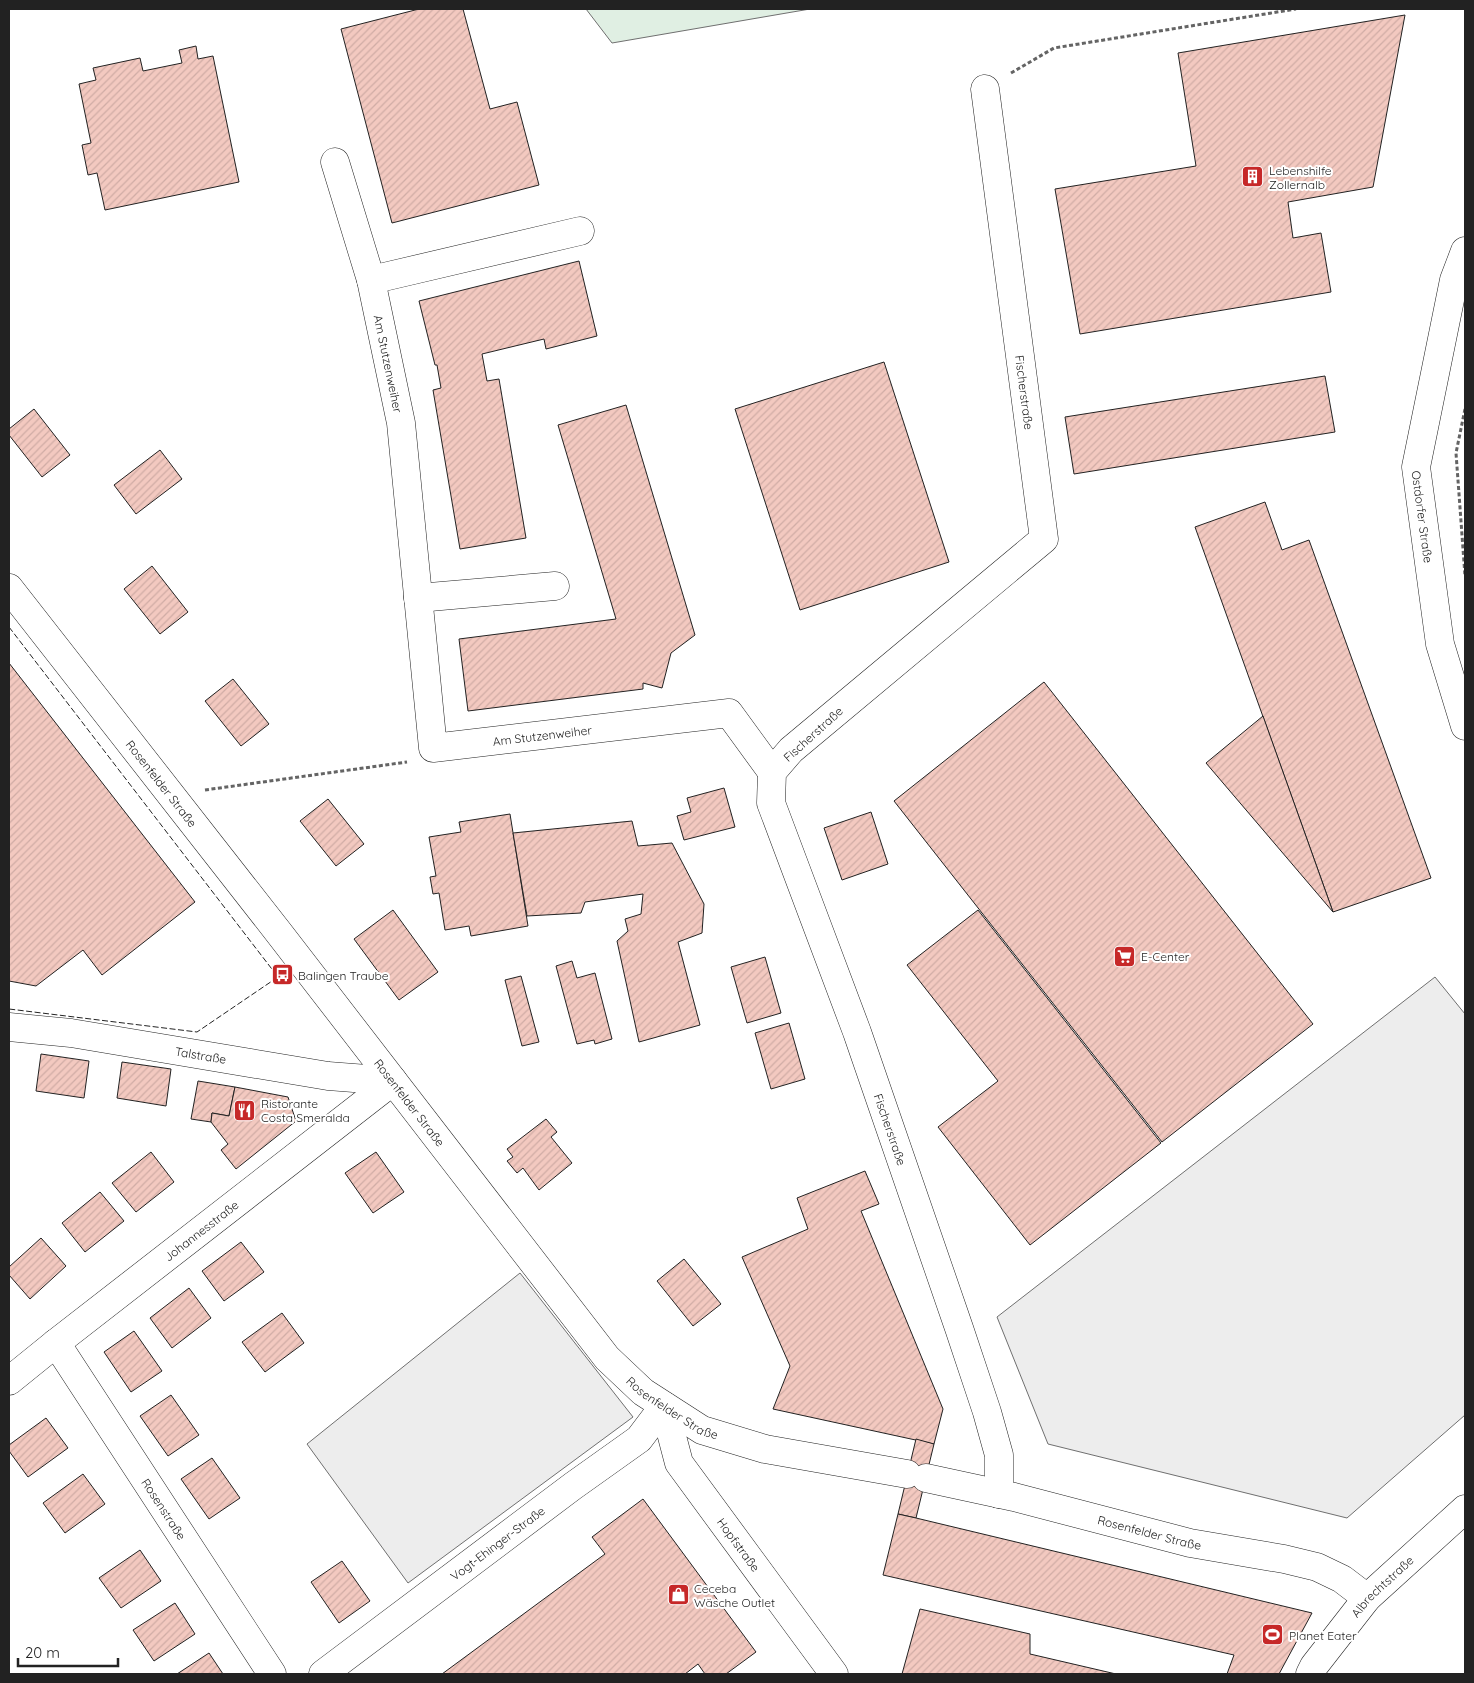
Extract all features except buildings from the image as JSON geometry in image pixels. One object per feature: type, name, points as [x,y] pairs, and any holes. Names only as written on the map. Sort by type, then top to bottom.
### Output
[{"type":"street","name":"Fischerstraße","points":[[985,88],[1044,539],[791,750],[772,772],[771,803],[857,1032],[987,1412],[999,1455],[998,1494]]},
{"type":"street","name":"Am Stutzenweiher","points":[[335,162],[371,280],[400,423],[433,748],[728,713],[772,772]]},
{"type":"street","points":[[371,280],[580,231]]},
{"type":"street","name":"Ostdorfer Straße","points":[[1465,251],[1454,280],[1416,466],[1440,644],[1465,726]]},
{"type":"street","points":[[418,598],[555,586]]},
{"type":"street","name":"Rosenfelder Straße","points":[[9,588],[607,1358],[643,1392],[702,1430],[765,1449],[916,1476],[998,1494],[1190,1543],[1284,1559],[1317,1567],[1342,1579],[1367,1598]]},
{"type":"street","name":"Talstraße","points":[[9,1027],[71,1033],[328,1076],[393,1081]]},
{"type":"street","name":"Johannesstraße","points":[[9,1381],[393,1081]]},
{"type":"street","name":"Rosenstraße","points":[[56,1343],[272,1674]]},
{"type":"street","name":"Vogt-Ehinger-Straße","points":[[323,1674],[573,1486],[639,1439],[664,1406]]},
{"type":"street","name":"Hopfstraße","points":[[664,1406],[679,1463],[834,1674]]},
{"type":"street","name":"Albrechtstraße","points":[[1310,1674],[1314,1666],[1367,1598],[1465,1509]]},
{"type":"path","points":[[985,88],[1054,48],[1296,9]]},
{"type":"path","points":[[1465,409],[1456,454],[1465,576]]},
{"type":"path","points":[[170,794],[426,760],[433,748]]},
{"type":"green space","points":[[586,9],[810,9],[612,43]]},
{"type":"shaded area","points":[[1435,977],[1465,1014],[1465,1415],[1347,1518],[1048,1444],[997,1317]]},
{"type":"shaded area","points":[[520,1273],[633,1417],[408,1583],[307,1444]]},
{"type":"fence","points":[[9,627],[278,977],[197,1032],[9,1009]]},
{"type":"place","name":"Lebenshilfe Zollernalb","points":[[1253,177]]},
{"type":"place","name":"E-Center","points":[[1125,956]]},
{"type":"place","name":"Balingen Traube","points":[[282,975]]},
{"type":"place","name":"Ristorante Costa Smeralda","points":[[245,1110]]},
{"type":"place","name":"Ceceba Wäsche Outlet","points":[[678,1595]]},
{"type":"place","name":"Planet Eater","points":[[1273,1635]]}]
